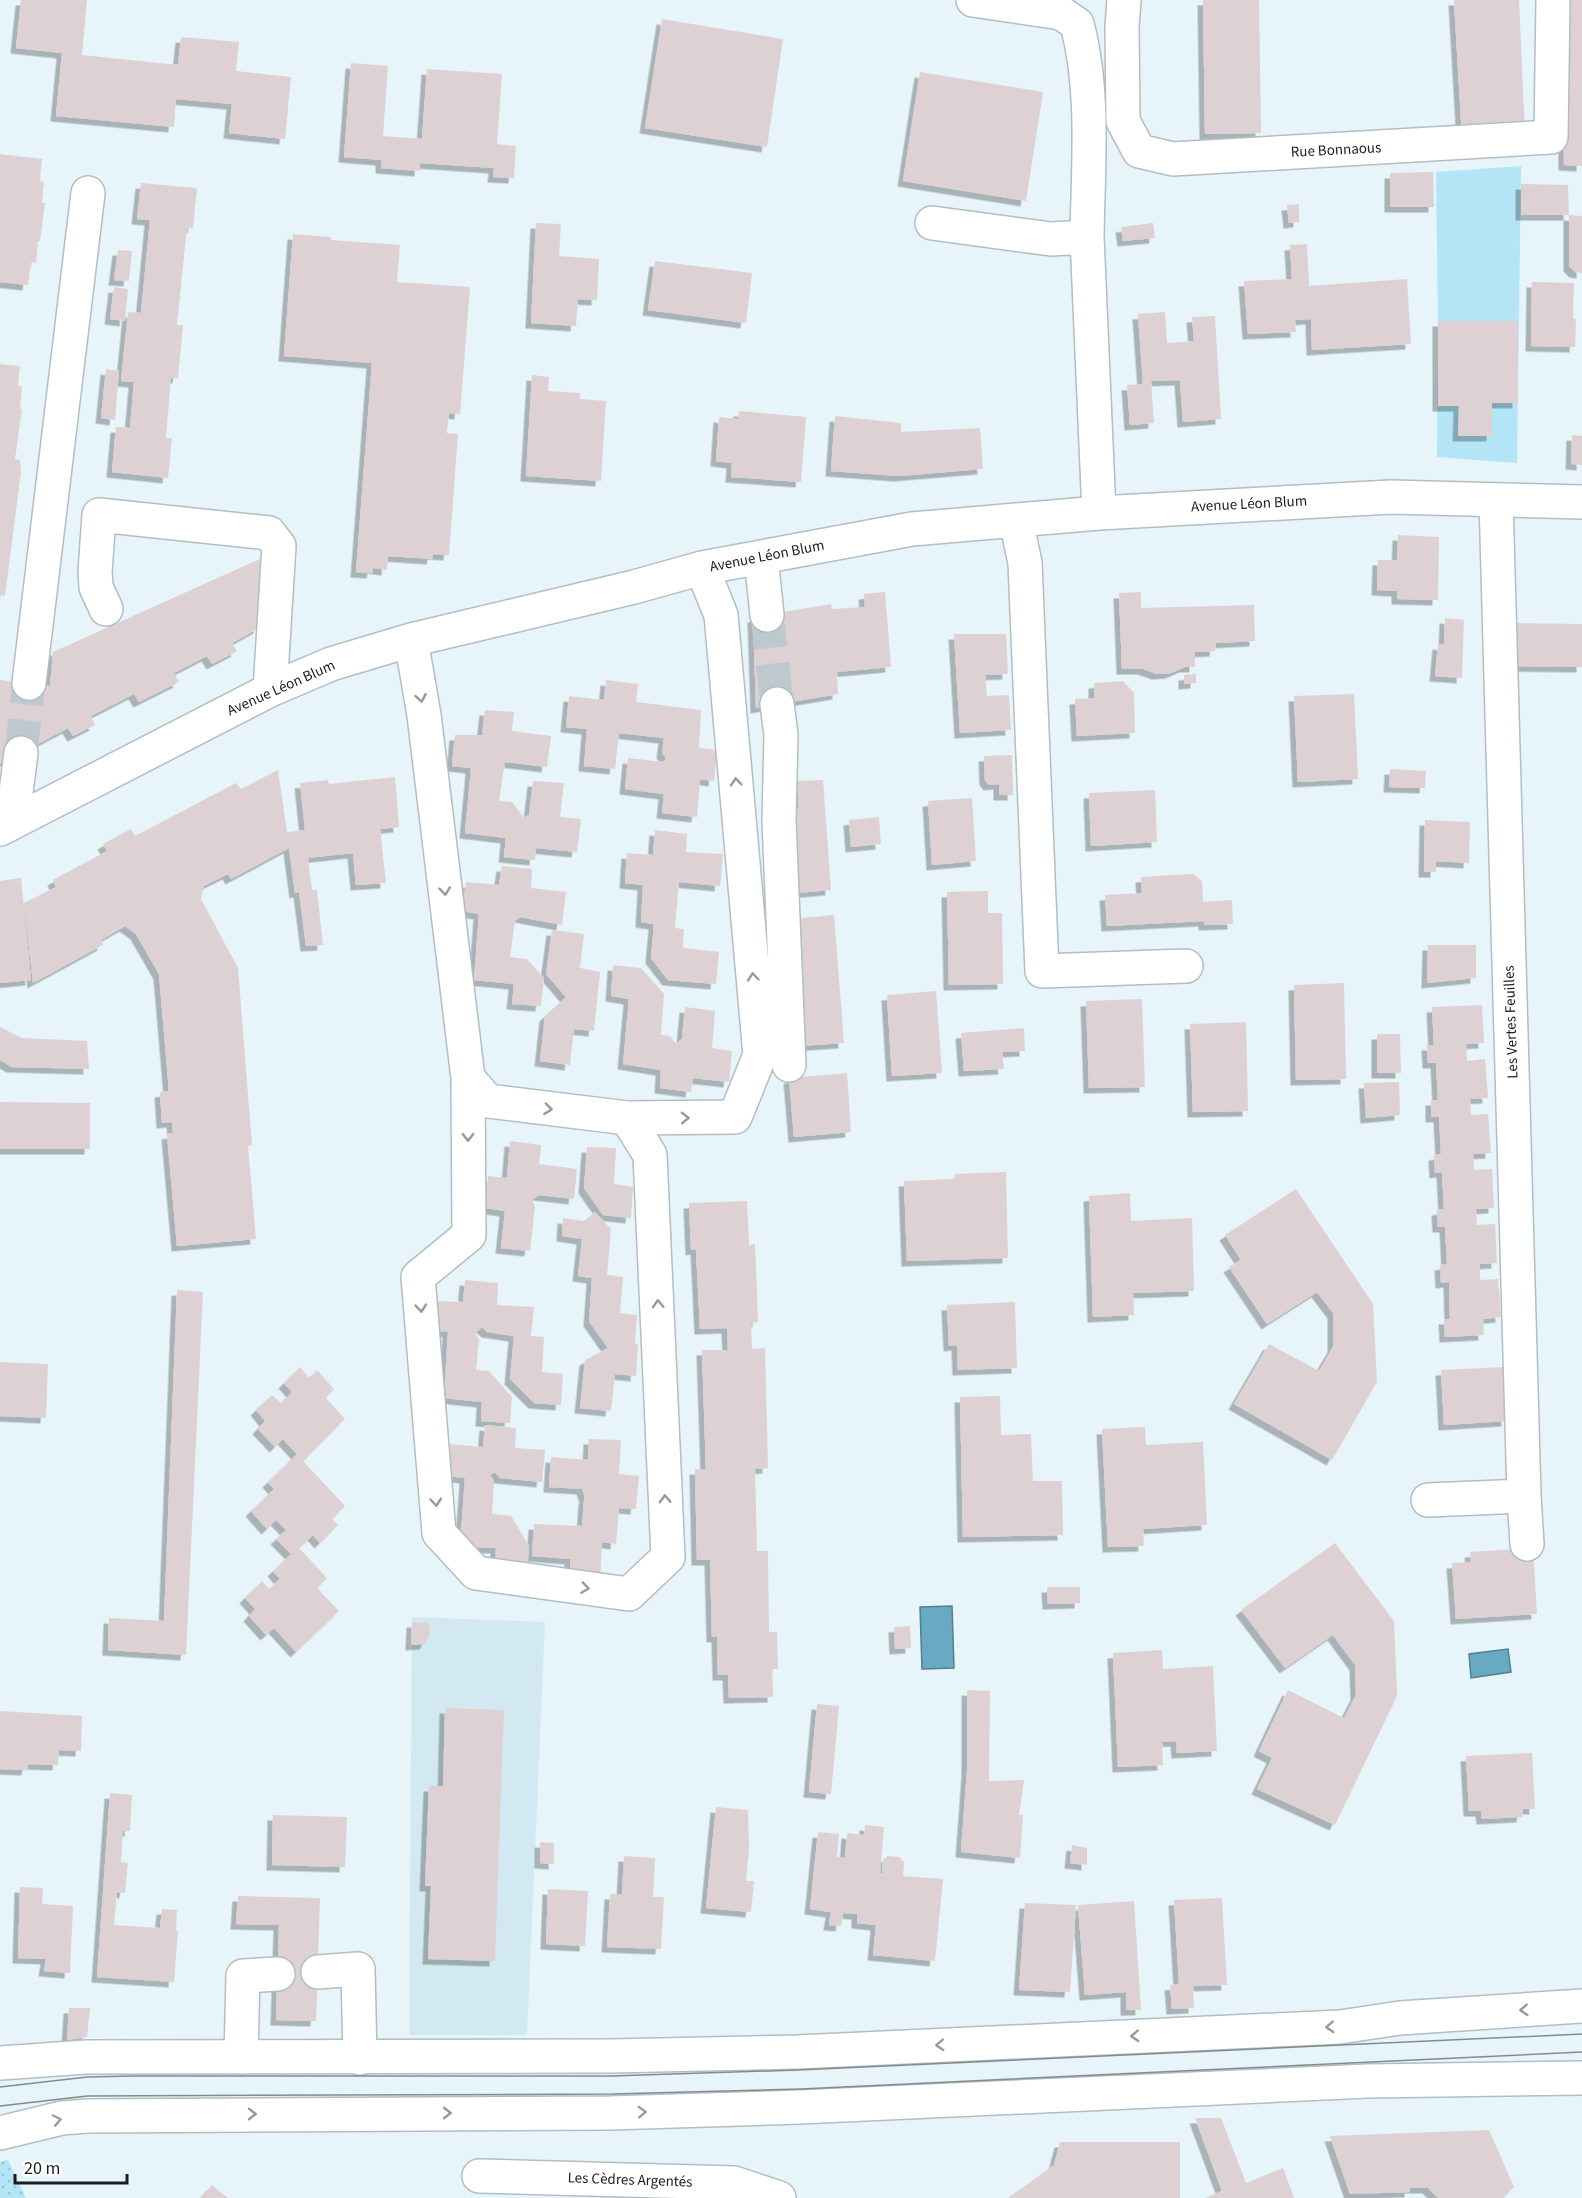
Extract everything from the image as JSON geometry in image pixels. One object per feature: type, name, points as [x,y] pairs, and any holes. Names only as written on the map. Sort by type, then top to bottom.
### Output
[{"type":"street","points":[[973,0],[1061,13],[1077,24],[1084,49],[1088,108],[1087,237],[1099,513]]},
{"type":"street","name":"Rue Bonnaous","points":[[1124,0],[1123,122],[1139,152],[1173,159],[1551,137],[1553,0]]},
{"type":"street","points":[[29,683],[88,193]]},
{"type":"street","points":[[932,223],[1051,239],[1087,237]]},
{"type":"street","name":"Avenue Léon Blum","points":[[6,826],[270,690],[331,664],[411,640],[702,568],[912,529],[1099,513],[1390,496],[1582,502]]},
{"type":"street","name":"Les Vertes Feuilles","points":[[1496,500],[1527,1544]]},
{"type":"street","points":[[106,609],[96,587],[99,515],[269,533],[279,546],[270,690]]},
{"type":"street","points":[[1016,520],[1025,563],[1042,971],[1186,966]]},
{"type":"street","points":[[761,557],[767,615]]},
{"type":"street","points":[[468,1078],[488,1101],[627,1118],[735,1117],[760,1055],[721,615],[702,568]]},
{"type":"street","points":[[411,640],[424,715],[468,1078],[469,1235],[418,1277],[439,1533],[476,1573],[629,1594],[668,1557],[650,1155],[627,1118]]},
{"type":"street","points":[[777,704],[780,735],[778,820],[789,1065]]},
{"type":"street","points":[[6,826],[21,753]]},
{"type":"street","points":[[1428,1500],[1524,1496]]},
{"type":"street","points":[[318,1972],[358,1969],[360,2058]]},
{"type":"street","points":[[241,2056],[243,1976],[278,1974]]},
{"type":"street","points":[[0,2063],[86,2057],[610,2056],[808,2051],[1340,2027],[1400,2018],[1582,2006]]},
{"type":"street","points":[[0,2133],[62,2118],[88,2116],[634,2112],[800,2108],[1368,2081],[1582,2078]]},
{"type":"street","name":"Les Cèdres Argentés","points":[[478,2176],[734,2183],[779,2198]]},
{"type":"shaded area","points":[[1521,166],[1517,463],[1437,457],[1436,172]]},
{"type":"shaded area","points":[[952,1606],[954,1668],[922,1669],[920,1607]]},
{"type":"shaded area","points":[[412,1617],[545,1622],[527,2035],[409,2035]]},
{"type":"shaded area","points":[[1508,1649],[1511,1672],[1471,1678],[1469,1654]]},
{"type":"shaded area","points":[[8,2160],[26,2198],[0,2198],[0,2162]]},
{"type":"building","points":[[21,0],[87,0],[82,55],[178,65],[181,37],[239,42],[236,71],[291,77],[285,139],[229,133],[232,104],[176,99],[174,127],[56,116],[62,53],[16,48]]},
{"type":"building","points":[[1203,0],[1259,0],[1261,133],[1205,134]]},
{"type":"building","points":[[1454,0],[1519,0],[1525,134],[1462,138]]},
{"type":"building","points":[[1563,0],[1582,0],[1582,166],[1564,165]]},
{"type":"building","points":[[662,19],[783,39],[767,147],[645,128]]},
{"type":"building","points":[[351,63],[388,66],[383,136],[422,139],[427,69],[502,74],[497,144],[516,146],[514,178],[493,177],[494,168],[420,163],[420,171],[381,168],[381,160],[344,157]]},
{"type":"building","points":[[920,72],[1043,92],[1026,201],[903,181]]},
{"type":"building","points":[[0,154],[42,159],[40,181],[44,182],[42,203],[45,203],[36,263],[31,262],[28,285],[0,282]]},
{"type":"building","points":[[1433,172],[1434,207],[1390,207],[1390,173]]},
{"type":"building","points":[[141,183],[197,188],[193,228],[187,227],[177,325],[183,325],[178,378],[171,378],[166,438],[172,438],[168,478],[112,472],[116,427],[130,428],[134,382],[121,381],[128,312],[141,313],[150,220],[137,219]]},
{"type":"building","points":[[1521,184],[1568,185],[1569,215],[1521,215]]},
{"type":"building","points":[[1299,204],[1299,222],[1289,223],[1287,205]]},
{"type":"building","points":[[1569,215],[1582,216],[1582,273],[1575,272],[1569,266]]},
{"type":"building","points":[[536,223],[561,224],[559,256],[599,259],[597,300],[578,299],[576,326],[531,323]]},
{"type":"building","points":[[1153,223],[1155,238],[1123,241],[1121,227]]},
{"type":"building","points":[[293,234],[331,237],[331,240],[400,245],[397,282],[470,287],[460,414],[449,413],[447,433],[458,434],[449,555],[433,554],[432,559],[388,556],[387,570],[373,568],[372,573],[356,572],[372,363],[284,356]]},
{"type":"building","points":[[1307,244],[1309,286],[1407,279],[1411,344],[1312,350],[1311,319],[1295,320],[1296,332],[1248,334],[1244,281],[1292,279],[1290,245]]},
{"type":"building","points":[[118,250],[132,251],[129,281],[114,280]]},
{"type":"building","points":[[655,261],[752,273],[746,323],[648,310]]},
{"type":"building","points":[[1532,282],[1574,283],[1575,347],[1531,346]]},
{"type":"building","points":[[114,287],[128,289],[125,321],[110,319]]},
{"type":"building","points":[[1165,312],[1167,343],[1194,341],[1192,317],[1215,316],[1221,419],[1183,422],[1180,380],[1151,381],[1154,423],[1130,425],[1127,385],[1143,384],[1138,314]]},
{"type":"building","points":[[1438,321],[1518,321],[1518,403],[1492,403],[1492,436],[1458,436],[1459,406],[1438,406]]},
{"type":"building","points":[[0,364],[20,366],[18,386],[22,386],[20,409],[22,409],[15,459],[20,460],[21,472],[5,596],[0,595]]},
{"type":"building","points":[[106,369],[119,371],[115,420],[101,418]]},
{"type":"building","points":[[532,375],[549,377],[548,391],[580,393],[580,399],[606,401],[601,481],[526,476]]},
{"type":"building","points":[[739,411],[806,417],[801,482],[731,477],[732,463],[716,461],[719,417],[738,419]]},
{"type":"building","points":[[835,416],[901,423],[901,432],[980,428],[983,469],[899,476],[831,471]]},
{"type":"building","points":[[1572,435],[1582,436],[1582,465],[1571,464]]},
{"type":"building","points":[[1398,535],[1439,537],[1438,600],[1397,599],[1397,591],[1377,590],[1378,560],[1397,560]]},
{"type":"building","points":[[264,557],[259,628],[232,643],[237,651],[212,664],[207,656],[174,673],[179,682],[139,702],[134,694],[91,716],[95,725],[73,736],[68,728],[0,764],[0,680],[50,686],[53,652]]},
{"type":"building","points":[[885,592],[891,667],[837,672],[838,694],[756,708],[753,617],[831,604],[832,609],[865,607],[864,594]]},
{"type":"building","points":[[1141,592],[1141,608],[1254,605],[1255,641],[1216,643],[1215,651],[1195,652],[1195,667],[1185,667],[1171,673],[1157,674],[1143,669],[1122,669],[1119,593]]},
{"type":"building","points":[[1445,618],[1464,620],[1462,678],[1435,676],[1438,644],[1444,645]]},
{"type":"building","points":[[1513,623],[1582,624],[1582,667],[1512,666]]},
{"type":"building","points":[[954,634],[1006,634],[1008,674],[985,675],[987,696],[1009,695],[1011,730],[960,733]]},
{"type":"building","points":[[1196,674],[1196,683],[1184,684],[1184,675]]},
{"type":"building","points":[[606,680],[638,684],[636,702],[701,710],[699,748],[717,750],[714,781],[700,779],[697,817],[662,813],[664,794],[625,789],[628,758],[664,762],[666,758],[662,753],[664,738],[619,733],[615,769],[584,766],[587,729],[566,727],[569,696],[604,700]]},
{"type":"building","points":[[1123,681],[1134,693],[1135,733],[1077,736],[1075,699],[1094,698],[1094,683]]},
{"type":"building","points":[[1354,694],[1358,779],[1298,782],[1294,696]]},
{"type":"building","points":[[485,710],[514,712],[512,731],[551,736],[547,767],[505,762],[499,801],[512,802],[524,818],[529,815],[533,781],[564,783],[560,817],[581,819],[577,852],[536,848],[535,860],[504,857],[506,838],[465,833],[471,768],[452,766],[455,735],[482,735]]},
{"type":"building","points":[[1012,755],[1013,795],[999,795],[999,784],[989,785],[985,780],[984,756]]},
{"type":"building","points":[[1390,769],[1426,771],[1425,788],[1389,787]]},
{"type":"building","points":[[278,770],[287,832],[305,830],[300,783],[328,780],[329,784],[395,777],[399,827],[380,829],[386,883],[356,885],[353,853],[308,858],[312,890],[317,890],[323,945],[306,946],[299,892],[295,893],[289,848],[231,879],[228,874],[204,886],[201,899],[238,968],[252,1145],[248,1146],[256,1239],[177,1246],[167,1134],[173,1133],[172,1122],[162,1123],[160,1092],[169,1091],[159,974],[136,934],[125,926],[101,940],[103,945],[33,983],[24,903],[56,887],[53,880],[107,851],[103,844],[131,829],[135,836],[236,783],[241,789]]},
{"type":"building","points":[[823,780],[831,890],[796,893],[789,809],[799,808],[797,781]]},
{"type":"building","points":[[1155,790],[1157,842],[1091,846],[1089,793]]},
{"type":"building","points":[[972,798],[976,861],[932,865],[928,801]]},
{"type":"building","points":[[879,817],[881,844],[851,847],[849,820]]},
{"type":"building","points":[[1425,820],[1470,822],[1469,863],[1436,861],[1436,872],[1424,872]]},
{"type":"building","points":[[655,830],[687,834],[686,852],[723,854],[720,886],[679,882],[675,928],[684,929],[683,948],[719,952],[716,984],[668,980],[651,958],[654,924],[641,922],[643,885],[625,883],[627,853],[653,855]]},
{"type":"building","points":[[502,866],[532,869],[531,888],[566,892],[562,925],[520,917],[515,921],[510,957],[527,959],[544,978],[541,1006],[512,1004],[514,984],[474,980],[479,914],[462,911],[466,882],[499,885]]},
{"type":"building","points":[[1193,874],[1202,881],[1203,902],[1232,900],[1233,924],[1204,925],[1204,921],[1107,926],[1105,895],[1142,893],[1141,877]]},
{"type":"building","points":[[21,878],[31,980],[0,983],[0,881]]},
{"type":"building","points":[[988,891],[988,913],[1002,913],[1003,984],[949,985],[947,892]]},
{"type":"building","points":[[834,915],[844,1043],[800,1046],[792,919]]},
{"type":"building","points":[[552,930],[584,934],[580,968],[600,972],[594,1031],[574,1029],[570,1065],[540,1061],[545,1016],[566,997],[546,974]]},
{"type":"building","points":[[1428,945],[1476,945],[1476,978],[1427,983]]},
{"type":"building","points":[[613,965],[641,968],[664,994],[661,1035],[670,1036],[676,1044],[682,1039],[685,1007],[715,1011],[712,1048],[732,1051],[729,1082],[693,1078],[691,1092],[660,1088],[661,1070],[623,1064],[629,999],[611,996]]},
{"type":"building","points":[[1344,983],[1346,1079],[1296,1080],[1294,985]]},
{"type":"building","points":[[936,991],[942,1073],[892,1076],[887,995]]},
{"type":"building","points":[[1142,999],[1145,1087],[1089,1088],[1086,1001]]},
{"type":"building","points":[[1482,1005],[1484,1043],[1466,1044],[1467,1061],[1485,1059],[1488,1098],[1470,1099],[1471,1115],[1488,1114],[1491,1153],[1473,1154],[1474,1170],[1492,1169],[1494,1208],[1476,1209],[1477,1225],[1495,1224],[1497,1263],[1480,1264],[1480,1280],[1498,1279],[1501,1317],[1483,1319],[1484,1335],[1445,1337],[1444,1319],[1450,1319],[1449,1282],[1441,1283],[1440,1265],[1447,1264],[1445,1227],[1438,1227],[1437,1210],[1444,1209],[1442,1172],[1435,1173],[1434,1155],[1441,1154],[1439,1117],[1431,1117],[1431,1100],[1438,1100],[1436,1063],[1428,1063],[1427,1045],[1434,1045],[1432,1007]]},
{"type":"building","points":[[1246,1022],[1248,1111],[1193,1112],[1190,1024]]},
{"type":"building","points":[[0,1027],[22,1038],[87,1041],[89,1069],[12,1067],[0,1060]]},
{"type":"building","points":[[1024,1028],[1025,1051],[1002,1052],[1004,1069],[964,1071],[961,1033]]},
{"type":"building","points":[[1377,1034],[1400,1034],[1401,1073],[1377,1073]]},
{"type":"building","points":[[847,1073],[851,1132],[794,1137],[789,1078]]},
{"type":"building","points":[[1399,1082],[1400,1115],[1366,1118],[1364,1083]]},
{"type":"building","points":[[0,1102],[90,1103],[90,1149],[0,1149]]},
{"type":"building","points":[[510,1141],[541,1145],[539,1164],[577,1169],[574,1199],[539,1195],[532,1200],[535,1206],[530,1251],[501,1248],[505,1211],[485,1208],[488,1176],[507,1178]]},
{"type":"building","points":[[587,1147],[616,1148],[614,1184],[633,1187],[631,1218],[603,1215],[584,1188]]},
{"type":"building","points":[[1006,1172],[1008,1258],[907,1261],[904,1181],[955,1179],[955,1174]]},
{"type":"building","points":[[1296,1189],[1373,1304],[1377,1382],[1332,1460],[1234,1404],[1269,1344],[1319,1371],[1333,1347],[1333,1313],[1317,1292],[1267,1324],[1229,1267],[1241,1260],[1225,1235]]},
{"type":"building","points":[[1130,1193],[1131,1221],[1192,1218],[1194,1291],[1133,1293],[1134,1315],[1093,1317],[1089,1196]]},
{"type":"building","points":[[747,1201],[749,1245],[755,1244],[758,1322],[751,1323],[752,1349],[765,1348],[768,1468],[755,1469],[757,1551],[768,1551],[769,1632],[777,1632],[778,1669],[772,1669],[773,1697],[729,1698],[728,1675],[718,1675],[717,1637],[712,1637],[710,1560],[697,1560],[695,1469],[706,1470],[702,1350],[728,1350],[727,1328],[700,1329],[696,1249],[691,1250],[689,1203]]},
{"type":"building","points":[[595,1212],[611,1229],[607,1275],[623,1277],[620,1313],[637,1315],[636,1376],[615,1374],[611,1411],[580,1408],[585,1360],[608,1348],[589,1321],[592,1278],[578,1276],[582,1239],[562,1236],[563,1218],[584,1221]]},
{"type":"building","points":[[465,1280],[498,1283],[497,1305],[534,1307],[531,1336],[544,1337],[542,1372],[563,1374],[561,1405],[534,1403],[510,1379],[514,1336],[487,1332],[482,1327],[475,1333],[479,1339],[476,1370],[489,1371],[512,1397],[510,1423],[481,1421],[482,1402],[444,1398],[448,1332],[429,1330],[432,1301],[463,1302]]},
{"type":"building","points":[[177,1290],[203,1292],[186,1655],[108,1650],[109,1618],[164,1621]]},
{"type":"building","points":[[1015,1302],[1017,1368],[958,1370],[957,1345],[949,1346],[947,1305]]},
{"type":"building","points":[[0,1362],[48,1364],[46,1418],[0,1416]]},
{"type":"building","points":[[300,1367],[309,1378],[317,1370],[334,1389],[326,1398],[345,1419],[303,1461],[345,1506],[332,1519],[338,1525],[320,1543],[313,1535],[299,1548],[327,1578],[317,1588],[339,1611],[296,1652],[274,1628],[266,1635],[249,1616],[255,1609],[245,1598],[262,1581],[269,1589],[280,1579],[273,1571],[291,1554],[276,1539],[286,1530],[276,1520],[267,1529],[251,1511],[274,1489],[268,1482],[297,1454],[283,1439],[275,1447],[258,1429],[265,1421],[256,1410],[272,1395],[281,1403],[292,1392],[284,1383]]},
{"type":"building","points":[[1504,1367],[1507,1421],[1444,1425],[1441,1370]]},
{"type":"building","points":[[1000,1396],[1001,1435],[1031,1434],[1033,1481],[1062,1481],[1063,1535],[963,1537],[960,1397]]},
{"type":"building","points":[[485,1425],[516,1428],[515,1448],[545,1450],[542,1482],[500,1478],[495,1472],[490,1475],[494,1481],[492,1514],[511,1516],[529,1546],[527,1572],[495,1570],[496,1548],[460,1547],[465,1478],[447,1476],[450,1444],[483,1447]]},
{"type":"building","points":[[1145,1427],[1146,1445],[1203,1442],[1207,1525],[1143,1529],[1144,1546],[1108,1547],[1102,1429]]},
{"type":"building","points":[[589,1439],[621,1440],[619,1474],[639,1476],[636,1509],[619,1508],[616,1544],[602,1542],[600,1581],[570,1578],[570,1559],[532,1556],[534,1524],[582,1526],[585,1497],[582,1489],[549,1487],[551,1457],[588,1460]]},
{"type":"building","points":[[1335,1543],[1394,1621],[1397,1696],[1335,1825],[1257,1789],[1272,1758],[1259,1751],[1288,1690],[1344,1718],[1356,1695],[1355,1665],[1333,1635],[1285,1668],[1241,1610]]},
{"type":"building","points":[[1533,1548],[1537,1614],[1456,1619],[1452,1563],[1471,1562],[1470,1552]]},
{"type":"building","points":[[1047,1587],[1080,1587],[1080,1603],[1048,1604]]},
{"type":"building","points":[[412,1622],[430,1623],[429,1637],[425,1644],[411,1645]]},
{"type":"building","points":[[910,1626],[911,1648],[895,1649],[894,1627]]},
{"type":"building","points":[[1162,1650],[1163,1669],[1213,1666],[1217,1751],[1177,1753],[1176,1741],[1162,1742],[1163,1765],[1118,1767],[1113,1653]]},
{"type":"building","points":[[967,1690],[990,1691],[989,1781],[1024,1780],[1019,1815],[1023,1815],[1020,1858],[961,1852],[967,1771]]},
{"type":"building","points":[[817,1704],[839,1706],[831,1794],[809,1792]]},
{"type":"building","points":[[445,1708],[504,1710],[495,1961],[428,1959],[431,1886],[425,1886],[429,1786],[443,1786]]},
{"type":"building","points":[[0,1711],[82,1716],[81,1751],[59,1750],[58,1765],[28,1764],[27,1770],[0,1769]]},
{"type":"building","points":[[1532,1753],[1535,1809],[1523,1809],[1522,1817],[1482,1819],[1481,1811],[1469,1811],[1466,1756]]},
{"type":"building","points":[[110,1793],[132,1795],[130,1831],[123,1831],[121,1862],[128,1863],[125,1893],[117,1892],[114,1925],[160,1928],[162,1909],[177,1910],[176,1931],[178,1931],[174,1982],[97,1977]]},
{"type":"building","points":[[716,1807],[748,1810],[749,1849],[746,1881],[754,1881],[751,1912],[706,1908]]},
{"type":"building","points":[[273,1815],[347,1817],[345,1867],[272,1865]]},
{"type":"building","points":[[865,1825],[884,1827],[880,1873],[882,1873],[883,1860],[888,1856],[899,1857],[904,1862],[903,1876],[943,1879],[935,1961],[873,1955],[876,1925],[857,1923],[857,1914],[843,1913],[841,1926],[829,1925],[831,1912],[810,1909],[818,1832],[839,1834],[837,1857],[845,1858],[847,1833],[864,1835]]},
{"type":"building","points":[[540,1842],[554,1843],[554,1864],[540,1863]]},
{"type":"building","points":[[1072,1845],[1087,1848],[1087,1865],[1070,1863]]},
{"type":"building","points":[[624,1856],[655,1858],[653,1897],[664,1897],[661,1949],[607,1947],[610,1894],[622,1894]]},
{"type":"building","points":[[20,1887],[43,1888],[42,1904],[73,1906],[70,1973],[44,1971],[46,1959],[18,1958]]},
{"type":"building","points":[[548,1889],[588,1891],[585,1946],[546,1944]]},
{"type":"building","points":[[238,1896],[320,1898],[316,2021],[276,2020],[279,1925],[236,1924]]},
{"type":"building","points":[[1222,1898],[1227,1985],[1193,1986],[1194,2008],[1172,2009],[1170,1985],[1179,1984],[1174,1900]]},
{"type":"building","points":[[1134,1901],[1141,2010],[1126,2010],[1126,1992],[1085,1995],[1078,1905]]},
{"type":"building","points":[[1025,1903],[1076,1905],[1070,1992],[1019,1990]]},
{"type":"building","points":[[69,2008],[90,2008],[87,2037],[67,2040]]},
{"type":"building","points":[[1195,2118],[1221,2118],[1246,2183],[1283,2168],[1294,2198],[1205,2198],[1222,2191]]},
{"type":"building","points":[[1489,2130],[1514,2187],[1503,2198],[1438,2198],[1428,2188],[1410,2188],[1410,2192],[1350,2194],[1330,2136]]},
{"type":"building","points":[[1060,2142],[1180,2142],[1180,2198],[1008,2198],[1054,2165]]},
{"type":"building","points":[[212,2185],[228,2198],[201,2198]]},
{"type":"tunnel","points":[[767,615],[777,704]]},
{"type":"tunnel","points":[[21,753],[29,683]]},
{"type":"tram line","points":[[0,2087],[87,2077],[133,2076],[611,2076],[798,2070],[1582,2034]]},
{"type":"tram line","points":[[0,2106],[87,2096],[612,2094],[801,2089],[1582,2052]]}]
